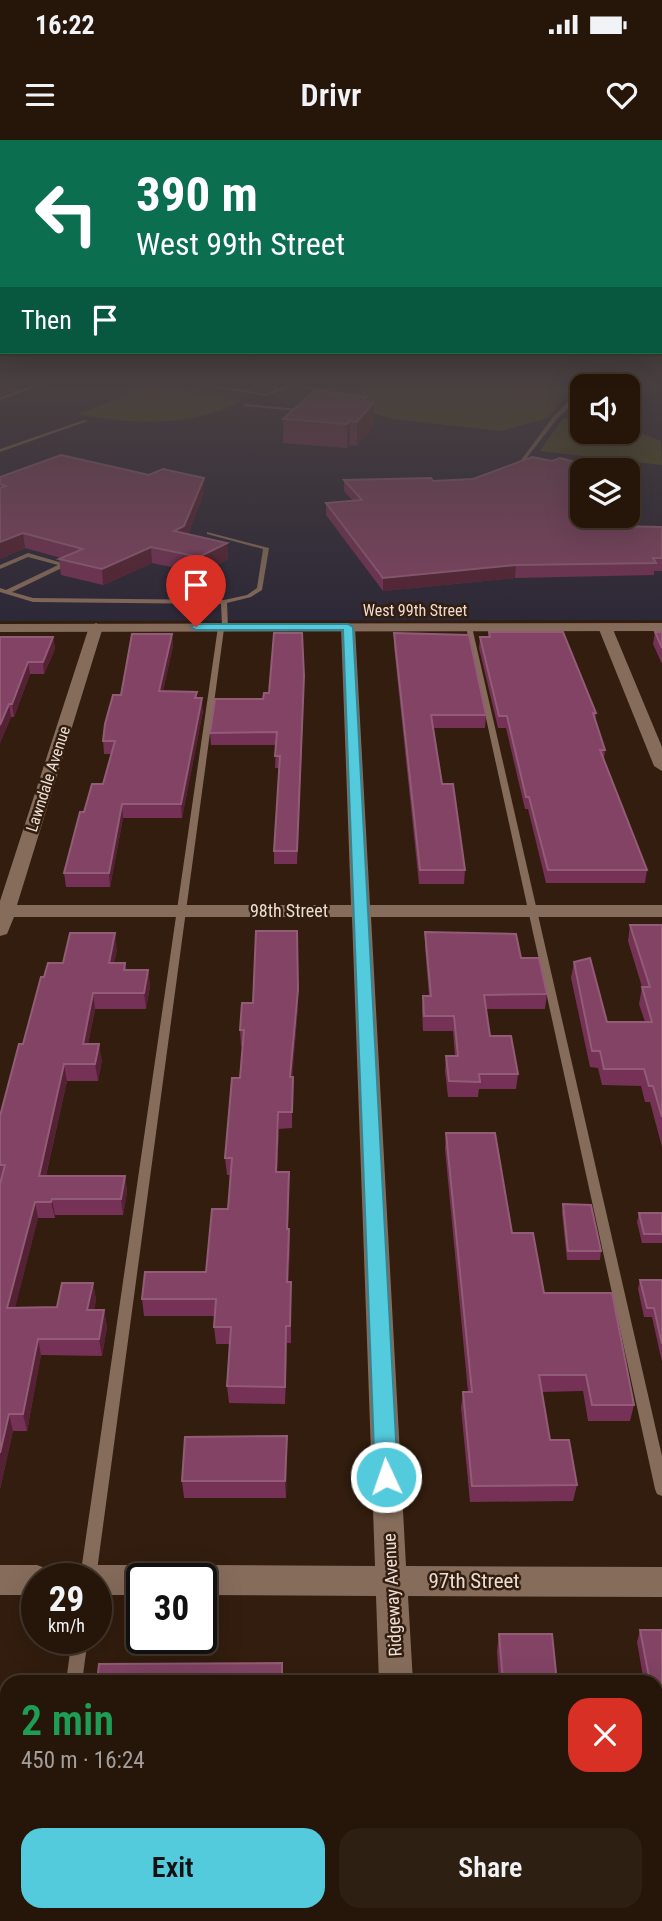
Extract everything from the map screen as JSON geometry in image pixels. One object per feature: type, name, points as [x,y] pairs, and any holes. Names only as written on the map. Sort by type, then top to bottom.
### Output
[{"type":"street","name":"Lawndale Avenue","points":[[0,930],[3,911],[96,627]]},
{"type":"street","name":"Ridgeway Avenue","points":[[348,627],[396,1675]]},
{"type":"street","points":[[605,627],[662,766]]},
{"type":"street","name":"West 99th Street","points":[[0,628],[662,627]]},
{"type":"street","name":"98th Street","points":[[3,911],[662,911]]},
{"type":"street","points":[[0,1580],[21,1580]]},
{"type":"street","name":"97th Street","points":[[217,1580],[662,1582]]},
{"type":"lane","points":[[3,591],[33,600],[224,601],[249,596],[260,589],[266,548],[209,533]]},
{"type":"lane","points":[[0,567],[28,555],[64,565],[3,591]]},
{"type":"lane","points":[[91,1563],[223,627],[224,601]]},
{"type":"lane","points":[[469,627],[662,1489]]},
{"type":"lane","points":[[75,1675],[78,1654]]},
{"type":"shaded area","points":[[0,465],[570,465],[570,528],[640,528],[640,465],[662,465],[662,620],[0,621]]},
{"type":"building","points":[[33,465],[105,465],[149,475],[163,469],[204,478],[184,526],[174,531],[227,543],[199,557],[151,547],[102,569],[59,559],[83,549],[23,533],[0,542],[0,488],[6,486],[0,484],[0,477]]},
{"type":"building","points":[[510,465],[570,465],[570,528],[662,527],[662,558],[653,558],[656,563],[516,565],[383,578],[326,503],[362,500],[344,480],[431,478],[433,481],[473,479]]},
{"type":"building","points":[[489,632],[563,632],[596,713],[593,713],[605,750],[600,750],[647,870],[548,870],[529,797],[526,797],[507,716],[499,716],[480,637],[490,637]]},
{"type":"building","points":[[655,632],[662,632],[662,648]]},
{"type":"building","points":[[274,633],[302,633],[304,676],[297,851],[274,851],[280,756],[275,756],[277,732],[210,733],[215,699],[263,699],[264,693],[269,693]]},
{"type":"building","points":[[394,633],[469,635],[486,715],[431,715],[442,784],[453,784],[465,870],[420,870]]},
{"type":"building","points":[[132,634],[172,634],[159,691],[197,692],[195,698],[202,698],[181,804],[122,804],[109,873],[64,873],[80,812],[84,812],[92,784],[103,784],[115,741],[103,741],[105,724],[113,695],[121,695]]},
{"type":"building","points":[[0,637],[53,637],[43,662],[28,662],[12,704],[9,704],[0,725]]},
{"type":"building","points":[[630,925],[662,925],[662,1117],[653,1086],[649,1086],[644,1069],[604,1069],[600,1051],[592,1051],[574,962],[590,958],[607,1022],[652,1022],[642,987],[650,987]]},
{"type":"building","points":[[256,931],[297,931],[298,990],[290,1077],[293,1077],[292,1112],[278,1112],[276,1172],[289,1172],[287,1282],[291,1282],[290,1326],[286,1326],[285,1387],[227,1386],[231,1327],[214,1327],[216,1299],[142,1299],[145,1272],[206,1272],[212,1209],[228,1209],[232,1158],[225,1158],[232,1078],[240,1078],[244,1030],[240,1030],[242,1003],[253,1003]]},
{"type":"building","points":[[425,932],[516,934],[521,958],[539,958],[547,994],[484,995],[490,1036],[511,1036],[518,1074],[479,1074],[480,1082],[449,1081],[446,1056],[458,1056],[454,1016],[424,1016],[423,996],[431,996]]},
{"type":"building","points":[[70,933],[115,933],[109,963],[125,963],[124,970],[148,970],[144,993],[93,993],[83,1044],[99,1044],[95,1064],[64,1064],[39,1176],[125,1176],[121,1199],[52,1199],[51,1202],[35,1202],[7,1308],[57,1307],[62,1283],[93,1283],[87,1310],[104,1310],[99,1339],[38,1339],[23,1414],[9,1414],[0,1453],[0,1184],[5,1165],[0,1165],[0,1116],[19,1044],[23,1044],[41,977],[44,977],[48,963],[63,963]]},
{"type":"building","points":[[446,1133],[495,1133],[512,1233],[533,1233],[544,1293],[612,1293],[634,1405],[592,1405],[586,1375],[539,1375],[550,1440],[569,1440],[577,1485],[472,1486],[463,1392],[472,1392]]},
{"type":"building","points":[[563,1204],[591,1205],[601,1251],[568,1251]]},
{"type":"building","points":[[639,1213],[662,1213],[662,1234],[644,1234]]},
{"type":"building","points":[[640,1280],[662,1280],[662,1344],[654,1308],[647,1308]]},
{"type":"building","points":[[287,1436],[285,1481],[182,1481],[185,1437]]},
{"type":"building","points":[[640,1630],[662,1630],[662,1675],[649,1675]]},
{"type":"building","points":[[499,1634],[552,1634],[556,1675],[502,1675]]},
{"type":"building","points":[[282,1663],[282,1675],[98,1675],[99,1664]]},
{"type":"route","points":[[196,627],[348,627],[386,1477]]}]
